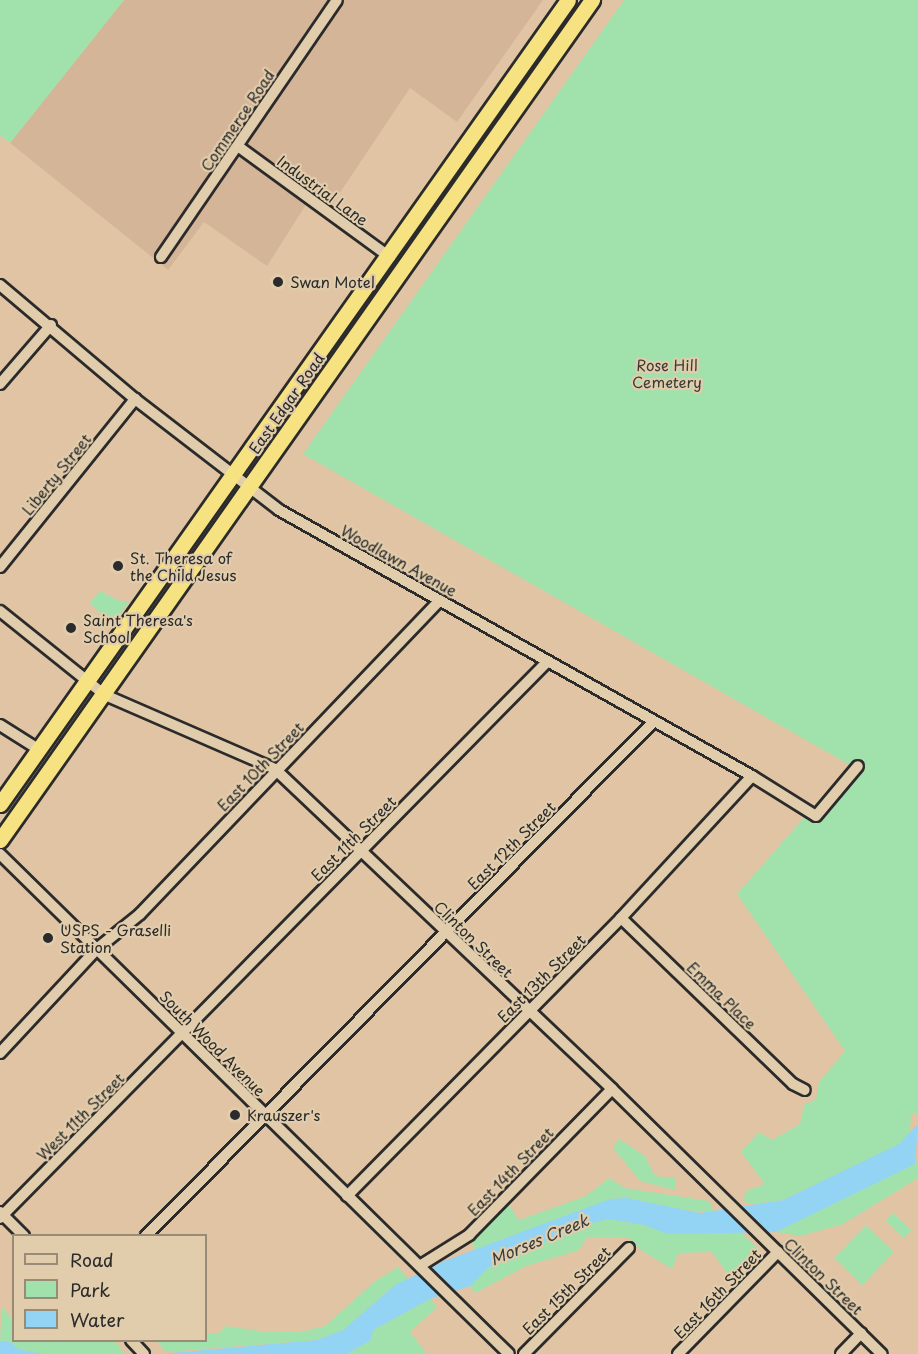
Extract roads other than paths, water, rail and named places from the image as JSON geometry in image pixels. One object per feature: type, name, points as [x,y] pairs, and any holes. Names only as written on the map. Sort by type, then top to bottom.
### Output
[{"type":"highway","name":"East Edgar Road","points":[[0,804],[390,257],[568,0]]},
{"type":"highway","name":"East Edgar Road","points":[[105,695],[592,0]]},
{"type":"highway","points":[[0,840],[105,695]]},
{"type":"street","name":"Commerce Road","points":[[161,257],[239,147],[337,0]]},
{"type":"street","name":"Industrial Lane","points":[[239,147],[390,257]]},
{"type":"street","name":"Woodlawn Avenue","points":[[0,285],[51,325],[135,399],[280,511],[440,600],[652,723],[752,776],[816,816],[858,766]]},
{"type":"street","points":[[0,384],[51,325]]},
{"type":"street","name":"Liberty Street","points":[[0,567],[135,399]]},
{"type":"street","name":"East 10th Street","points":[[0,1053],[98,948],[140,914],[440,600]]},
{"type":"street","name":"Clinton Street","points":[[0,611],[105,695],[277,771],[528,1012],[612,1089],[882,1354]]},
{"type":"street","name":"East 11th Street","points":[[181,1034],[547,662]]},
{"type":"street","name":"East 12th Street","points":[[149,1234],[652,723]]},
{"type":"street","points":[[0,725],[38,749]]},
{"type":"street","name":"East 13th Street","points":[[347,1196],[621,918],[752,776]]},
{"type":"street","name":"South Wood Avenue","points":[[0,854],[509,1354]]},
{"type":"street","name":"Emma Place","points":[[621,918],[793,1084],[805,1090]]},
{"type":"street","name":"West 11th Street","points":[[1,1215],[181,1034]]},
{"type":"street","name":"East 14th Street","points":[[422,1267],[469,1235],[612,1089]]},
{"type":"street","points":[[1,1215],[22,1234]]},
{"type":"street","name":"East 15th Street","points":[[524,1354],[629,1248]]},
{"type":"street","name":"East 16th Street","points":[[678,1354],[778,1252]]},
{"type":"street","points":[[841,1354],[861,1333]]},
{"type":"street","points":[[132,1342],[143,1353]]},
{"type":"water","name":"Morses Creek","points":[[918,1124],[915,1164],[776,1232],[668,1234],[644,1225],[608,1219],[573,1228],[488,1268],[470,1286],[430,1299],[373,1330],[371,1340],[347,1354],[160,1354],[317,1340],[343,1330],[395,1285],[444,1261],[610,1199],[627,1198],[700,1213],[783,1200],[899,1144]]},
{"type":"water","points":[[0,1341],[9,1341],[18,1349],[44,1354],[0,1354]]},
{"type":"place","name":"Swan Motel","points":[[278,282]]},
{"type":"place","name":"St. Theresa of the Child Jesus","points":[[118,566]]},
{"type":"place","name":"Saint Theresa's School","points":[[71,628]]},
{"type":"place","name":"USPS - Graselli Station","points":[[48,938]]},
{"type":"place","name":"Krauszer's","points":[[235,1115]]},
{"type":"park label","name":"Rose Hill Cemetery","points":[[667,372]]}]
